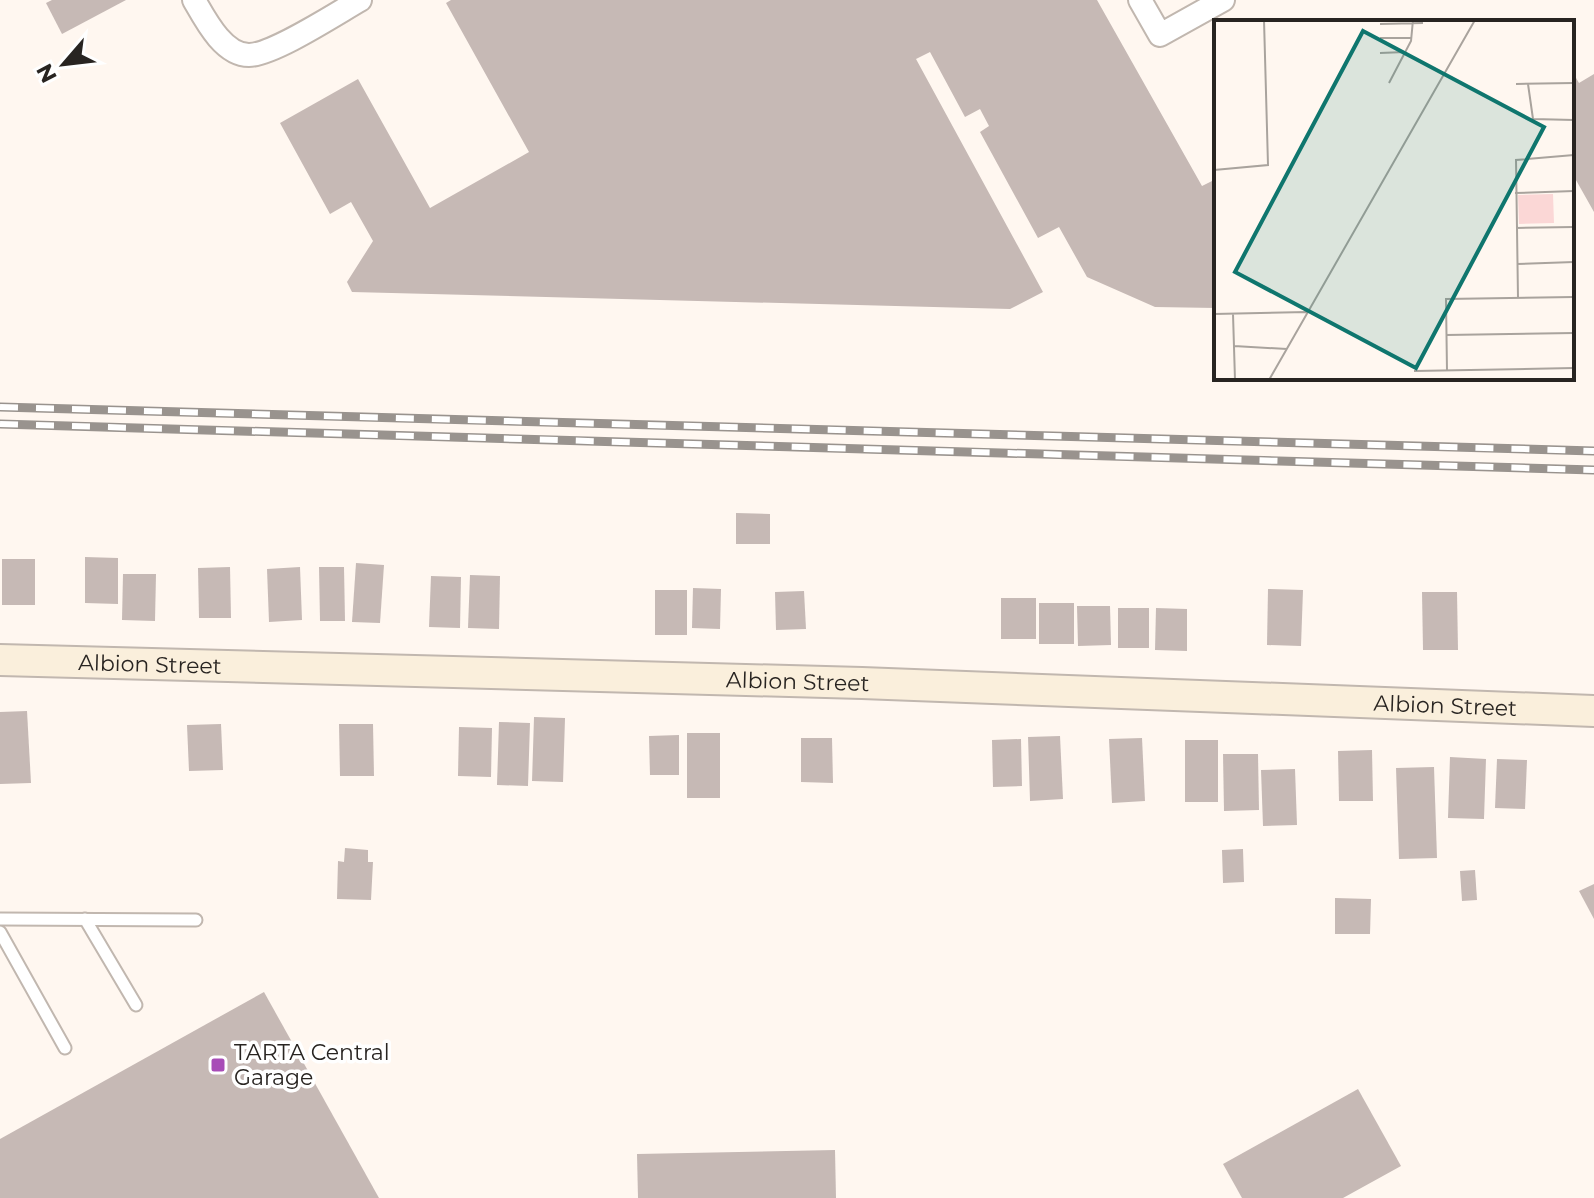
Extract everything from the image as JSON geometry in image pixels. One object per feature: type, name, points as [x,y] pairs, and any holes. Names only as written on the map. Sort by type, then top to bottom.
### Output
[{"type":"street","points":[[194,0],[207,23],[227,46],[248,56],[270,50],[360,0]]},
{"type":"street","points":[[1140,0],[1160,35],[1223,0]]},
{"type":"street","name":"Albion Street","points":[[0,660],[862,683],[1594,711]]},
{"type":"lane","points":[[0,919],[196,920]]},
{"type":"lane","points":[[85,919],[136,1005]]},
{"type":"lane","points":[[0,932],[65,1048]]},
{"type":"building","points":[[52,0],[126,0],[62,34],[46,3]]},
{"type":"building","points":[[451,0],[1097,0],[1202,186],[1214,180],[1214,308],[1155,307],[1087,277],[1059,227],[1038,238],[980,132],[989,126],[980,109],[965,117],[930,52],[916,59],[1043,292],[1010,309],[352,292],[347,282],[373,241],[351,202],[330,214],[280,123],[358,79],[430,208],[529,152],[446,3]]},
{"type":"building","points":[[1574,74],[1579,83],[1594,74],[1594,212],[1574,177]]},
{"type":"building","points":[[736,513],[770,514],[770,544],[736,544]]},
{"type":"building","points":[[85,557],[118,558],[118,604],[85,603]]},
{"type":"building","points":[[2,559],[35,559],[35,605],[2,605]]},
{"type":"building","points":[[356,563],[384,565],[380,623],[352,622]]},
{"type":"building","points":[[230,567],[231,618],[199,618],[198,568]]},
{"type":"building","points":[[300,567],[302,620],[269,622],[267,569]]},
{"type":"building","points":[[319,567],[344,567],[345,621],[320,621]]},
{"type":"building","points":[[123,574],[156,574],[155,621],[122,620]]},
{"type":"building","points":[[470,575],[500,576],[499,629],[468,628]]},
{"type":"building","points":[[431,576],[461,577],[460,628],[429,627]]},
{"type":"building","points":[[693,588],[721,589],[720,629],[692,628]]},
{"type":"building","points":[[1268,589],[1303,590],[1301,646],[1267,645]]},
{"type":"building","points":[[655,590],[687,590],[687,635],[655,635]]},
{"type":"building","points":[[804,591],[806,629],[776,630],[775,592]]},
{"type":"building","points":[[1422,592],[1457,592],[1458,650],[1423,650]]},
{"type":"building","points":[[1001,598],[1036,598],[1036,639],[1001,639]]},
{"type":"building","points":[[1039,603],[1074,603],[1074,644],[1039,644]]},
{"type":"building","points":[[1077,606],[1110,606],[1111,645],[1078,646]]},
{"type":"building","points":[[1118,608],[1149,608],[1149,648],[1118,648]]},
{"type":"building","points":[[1156,608],[1187,609],[1187,651],[1155,650]]},
{"type":"building","points":[[27,711],[31,783],[0,784],[0,712]]},
{"type":"building","points":[[534,717],[565,718],[563,782],[532,781]]},
{"type":"building","points":[[499,722],[530,723],[528,786],[497,785]]},
{"type":"building","points":[[221,724],[223,770],[189,771],[187,725]]},
{"type":"building","points":[[339,724],[373,724],[374,776],[340,776]]},
{"type":"building","points":[[459,727],[492,728],[491,777],[458,776]]},
{"type":"building","points":[[687,733],[720,733],[720,798],[687,798]]},
{"type":"building","points":[[679,735],[679,775],[650,775],[649,736]]},
{"type":"building","points":[[1060,736],[1063,799],[1030,801],[1028,737]]},
{"type":"building","points":[[801,738],[832,738],[833,783],[801,782]]},
{"type":"building","points":[[1142,738],[1145,801],[1112,803],[1109,739]]},
{"type":"building","points":[[1021,739],[1022,786],[993,787],[992,740]]},
{"type":"building","points":[[1185,740],[1218,740],[1218,802],[1185,802]]},
{"type":"building","points":[[1372,750],[1373,801],[1339,801],[1338,751]]},
{"type":"building","points":[[1223,754],[1258,754],[1259,810],[1224,811]]},
{"type":"building","points":[[1450,757],[1486,759],[1484,819],[1448,818]]},
{"type":"building","points":[[1497,759],[1527,760],[1525,809],[1495,808]]},
{"type":"building","points":[[1434,767],[1437,858],[1399,859],[1396,768]]},
{"type":"building","points":[[1295,769],[1297,825],[1263,826],[1261,770]]},
{"type":"building","points":[[345,848],[368,850],[368,862],[373,862],[371,900],[337,899],[338,861],[344,862]]},
{"type":"building","points":[[1243,849],[1244,882],[1223,883],[1222,850]]},
{"type":"building","points":[[1475,870],[1477,900],[1462,901],[1460,871]]},
{"type":"building","points":[[1594,884],[1594,919],[1579,891]]},
{"type":"building","points":[[1335,898],[1371,899],[1370,934],[1335,934]]},
{"type":"building","name":"TARTA Central Garage","points":[[264,992],[379,1198],[0,1198],[0,1139]]},
{"type":"building","points":[[1358,1089],[1401,1166],[1343,1198],[1242,1198],[1223,1164]]},
{"type":"building","points":[[835,1150],[836,1198],[638,1198],[637,1154]]},
{"type":"railway","points":[[0,407],[1594,451]]},
{"type":"railway","points":[[0,424],[1594,470]]},
{"type":"place","name":"TARTA Central Garage","points":[[218,1065]]}]
